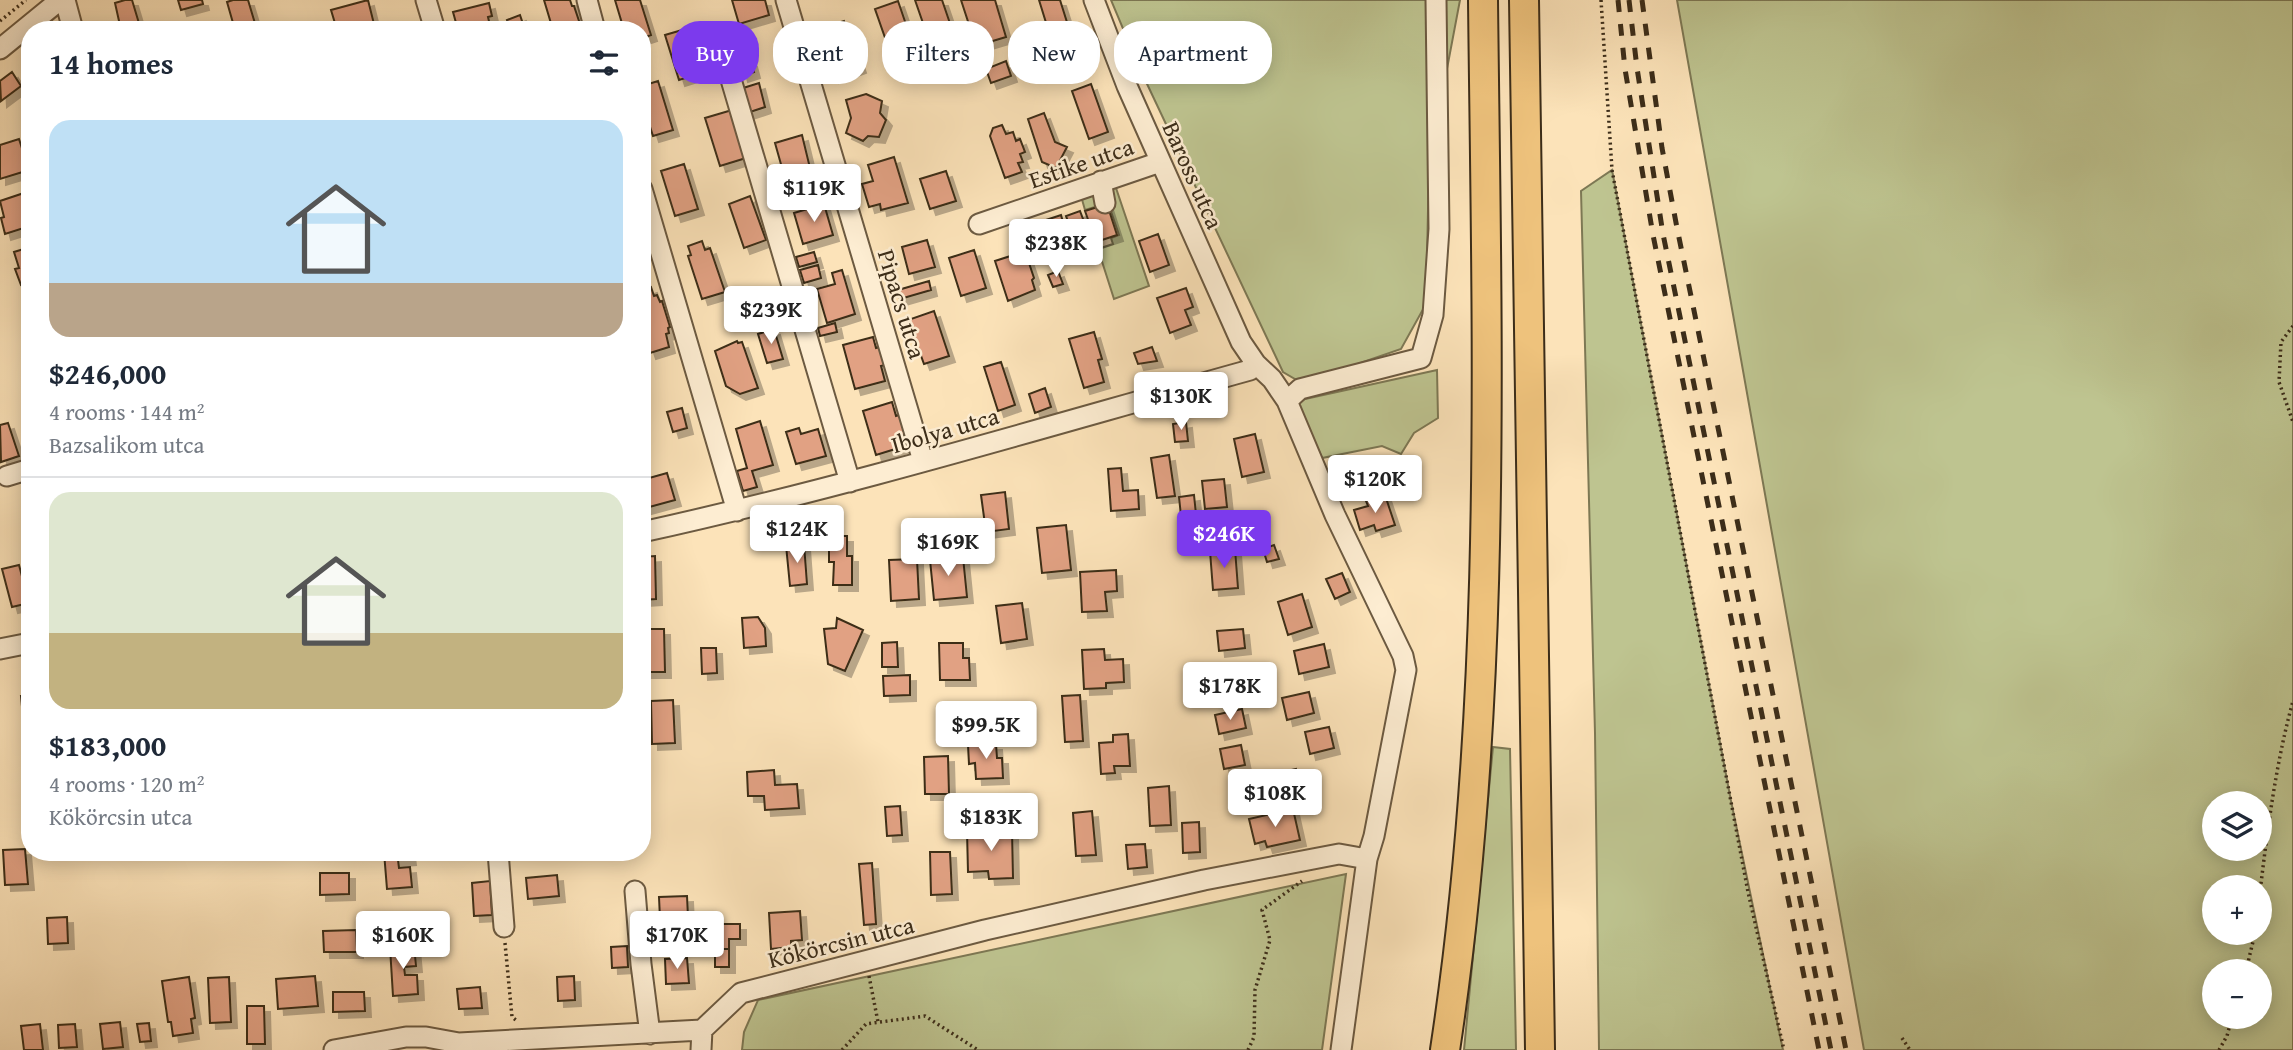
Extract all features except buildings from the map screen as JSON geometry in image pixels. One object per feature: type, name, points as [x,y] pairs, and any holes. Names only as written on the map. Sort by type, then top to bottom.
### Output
[{"type":"highway","points":[[1445,1050],[1472,813],[1485,586],[1488,421],[1483,0]]},
{"type":"highway","points":[[1524,0],[1540,1050]]},
{"type":"street","points":[[35,21],[62,0],[70,21]]},
{"type":"street","points":[[426,0],[432,21]]},
{"type":"street","points":[[587,0],[593,21]]},
{"type":"street","name":"Pipacs utca","points":[[786,0],[923,461]]},
{"type":"street","name":"Baross utca","points":[[1094,0],[1160,162],[1241,342],[1287,401],[1335,515],[1403,656],[1406,670],[1374,836],[1367,859],[1341,1050]]},
{"type":"street","points":[[1287,401],[1300,389],[1421,358],[1433,315],[1439,229],[1436,0]]},
{"type":"street","points":[[0,49],[21,32]]},
{"type":"street","points":[[732,84],[850,482]]},
{"type":"street","name":"Estike utca","points":[[979,225],[1160,162]]},
{"type":"street","points":[[1101,181],[1105,203]]},
{"type":"street","points":[[651,220],[737,511]]},
{"type":"street","name":"Ibolya utca","points":[[651,529],[737,511],[850,482],[1250,370],[1256,364]]},
{"type":"street","points":[[7,476],[21,472]]},
{"type":"street","points":[[1,644],[21,643]]},
{"type":"street","name":"Kökörcsin utca","points":[[702,1030],[741,993],[985,930],[1204,880],[1339,854],[1367,859]]},
{"type":"street","points":[[499,861],[504,928]]},
{"type":"street","points":[[635,891],[650,1034]]},
{"type":"street","points":[[334,1050],[406,1037],[426,1037],[459,1043],[702,1030],[701,1050]]},
{"type":"street","points":[[439,1050],[459,1043]]},
{"type":"path","points":[[0,21],[26,0]]},
{"type":"path","points":[[1601,0],[1612,170],[1748,892],[1784,1050]]},
{"type":"path","points":[[2293,326],[2281,342],[2279,382],[2293,422]]},
{"type":"path","points":[[2262,875],[2267,832],[2293,701]]},
{"type":"path","points":[[1248,1050],[1254,1037],[1255,990],[1270,940],[1262,909],[1306,878]]},
{"type":"path","points":[[504,928],[512,1017],[534,1038]]},
{"type":"path","points":[[866,961],[878,1022]]},
{"type":"path","points":[[842,1050],[866,1024],[925,1016],[978,1050]]},
{"type":"path","points":[[2219,1050],[2229,1029]]},
{"type":"path","points":[[1902,1038],[1910,1050]]},
{"type":"green space","points":[[1111,0],[1460,0],[1429,164],[1426,304],[1401,349],[1317,378],[1295,379],[1283,372],[1147,84],[1272,84],[1272,21],[1120,21]]},
{"type":"green space","points":[[1677,0],[2293,0],[2293,1050],[1864,1050]]},
{"type":"green space","points":[[1612,170],[1731,801],[1783,1050],[1599,1050],[1595,733],[1581,191]]},
{"type":"green space","points":[[1115,185],[1149,286],[1114,299],[1098,249],[1113,244],[1111,238],[1119,235],[1108,203],[1085,210],[1081,196]]},
{"type":"green space","points":[[1437,370],[1438,418],[1414,433],[1401,454],[1382,446],[1322,458],[1296,401]]},
{"type":"green space","points":[[1493,747],[1510,749],[1516,1050],[1464,1050]]},
{"type":"green space","points":[[1346,874],[1322,1050],[742,1050],[744,1032],[758,1000]]},
{"type":"railway","points":[[1618,0],[1625,69],[1653,235],[1819,1050]]},
{"type":"railway","points":[[1629,0],[1663,234],[1831,1050]]},
{"type":"railway","points":[[1642,0],[1662,148],[1677,228],[1846,1050]]}]
